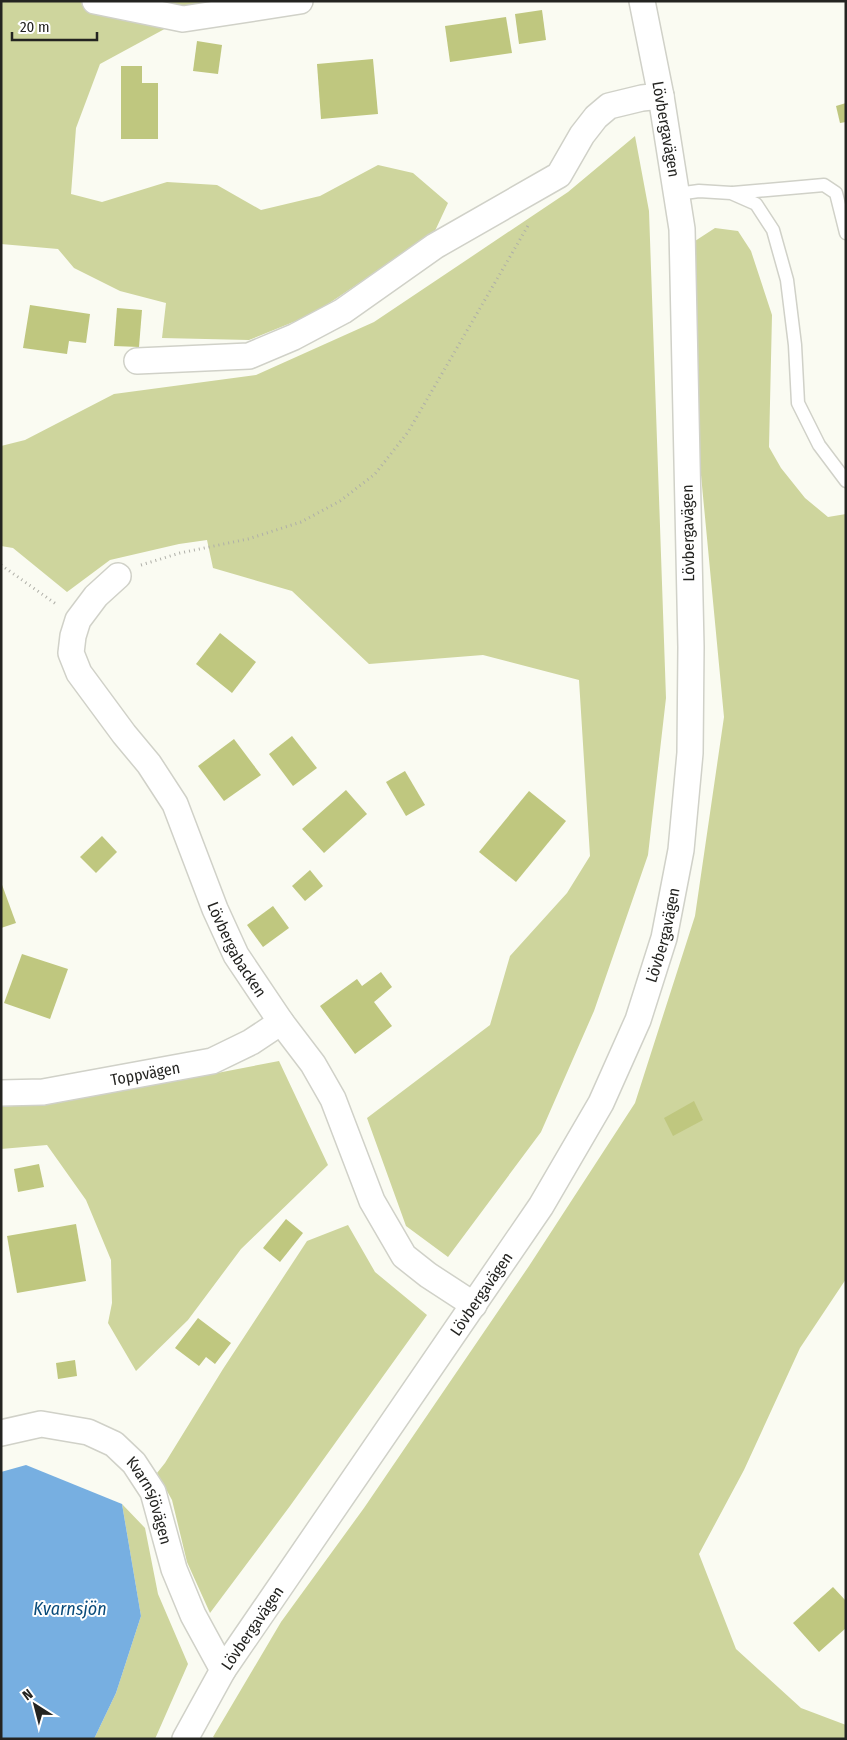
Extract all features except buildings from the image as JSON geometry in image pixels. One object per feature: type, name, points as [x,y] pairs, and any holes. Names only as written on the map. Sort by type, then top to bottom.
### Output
[{"type":"street","points":[[96,1],[183,19],[300,1]]},
{"type":"street","name":"Lövbergavägen","points":[[185,1739],[223,1670],[541,1206],[601,1103],[638,1020],[664,938],[681,850],[690,753],[691,647],[682,229],[661,96],[642,1]]},
{"type":"street","points":[[137,361],[249,356],[294,337],[343,311],[435,246],[559,175],[582,135],[596,116],[610,106],[642,98],[661,96]]},
{"type":"street","name":"Lövbergabacken","points":[[118,576],[96,596],[78,620],[72,636],[71,653],[79,672],[124,734],[149,764],[175,804],[236,955],[281,1022],[313,1064],[333,1099],[372,1201],[404,1256],[428,1275],[474,1305]]},
{"type":"street","name":"Toppvägen","points":[[1,1093],[43,1092],[212,1061],[251,1042],[281,1022]]},
{"type":"street","name":"Kvarnsjövägen","points":[[1,1433],[41,1424],[88,1432],[114,1444],[134,1463],[153,1492],[174,1569],[193,1615],[223,1670]]},
{"type":"lane","points":[[677,194],[699,191],[731,193],[824,185],[836,193],[846,233]]},
{"type":"lane","points":[[731,193],[756,204],[773,230],[787,280],[796,345],[798,402],[819,445],[846,481]]},
{"type":"path","points":[[118,576],[147,562],[248,539],[301,522],[340,501],[375,474],[408,432],[530,224]]},
{"type":"path","points":[[1,565],[78,620]]},
{"type":"green space","points":[[1,1],[264,1],[183,19],[100,64],[76,128],[71,194],[102,202],[167,182],[217,185],[261,210],[320,196],[378,165],[413,173],[448,203],[434,233],[313,314],[249,340],[162,338],[166,303],[120,291],[74,268],[58,249],[1,244]]},
{"type":"green space","points":[[635,136],[649,211],[666,698],[648,855],[594,1011],[541,1132],[448,1257],[406,1226],[367,1118],[490,1025],[510,956],[567,893],[590,856],[579,680],[483,655],[369,664],[292,591],[213,568],[207,540],[179,544],[110,560],[67,592],[13,548],[1,546],[1,446],[25,440],[114,394],[256,375],[374,322],[568,192]]},
{"type":"green space","points":[[715,228],[738,231],[751,251],[772,315],[769,447],[781,468],[805,498],[828,517],[846,514],[846,1279],[800,1348],[744,1470],[699,1554],[736,1649],[801,1708],[846,1725],[846,1739],[216,1739],[213,1737],[281,1622],[364,1508],[529,1266],[635,1103],[695,916],[724,717],[699,454],[699,382],[693,270],[695,241]]},
{"type":"green space","points":[[279,1061],[328,1165],[241,1249],[188,1320],[136,1371],[108,1323],[112,1303],[111,1260],[86,1200],[47,1145],[1,1149],[1,1107],[39,1104]]},
{"type":"green space","points":[[348,1225],[375,1272],[427,1315],[290,1506],[210,1613],[187,1562],[172,1500],[157,1473],[307,1241]]},
{"type":"green space","points":[[122,1504],[145,1528],[158,1594],[188,1664],[155,1739],[94,1739],[116,1693],[141,1616]]},
{"type":"water","name":"Kvarnsjön","points":[[26,1465],[122,1504],[141,1616],[116,1693],[94,1739],[1,1739],[1,1472]]}]
